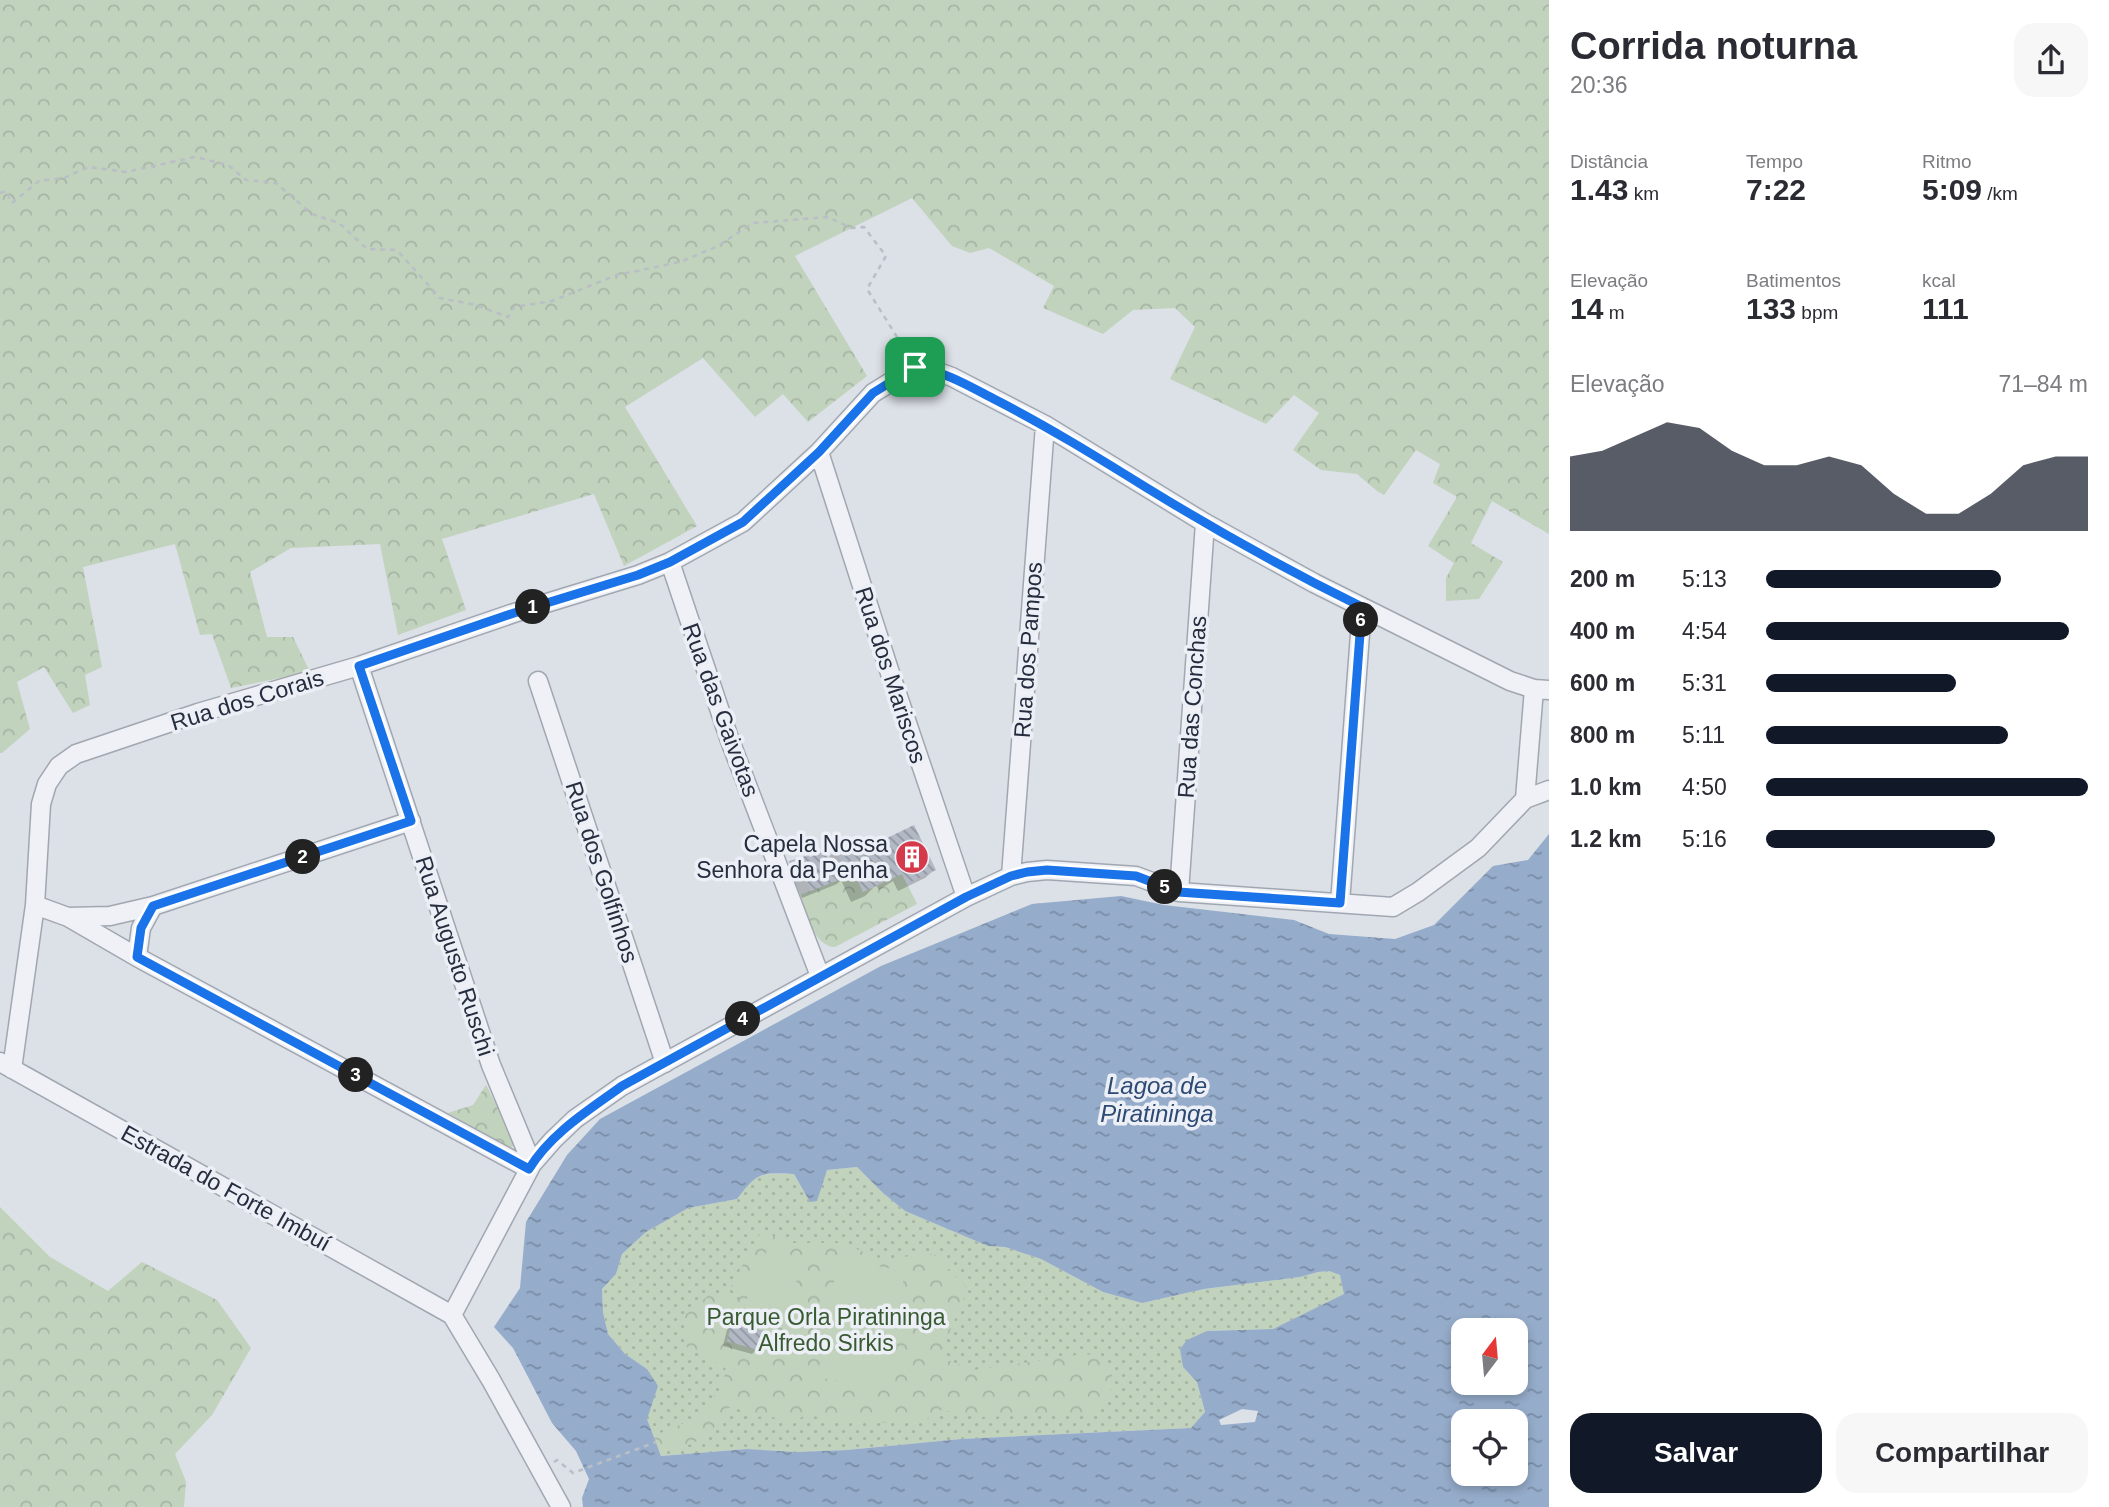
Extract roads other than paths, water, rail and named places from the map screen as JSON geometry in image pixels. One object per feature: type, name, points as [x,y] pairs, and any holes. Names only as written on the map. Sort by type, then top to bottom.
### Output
[{"type":"street","name":"Rua dos Corais","points":[[6,1065],[36,905],[41,804],[47,784],[59,766],[76,754],[198,713],[359,666],[514,613],[638,575],[670,562],[743,522],[819,452],[873,393],[915,367],[952,377],[1045,425]]},
{"type":"street","points":[[1045,425],[1205,523],[1314,583],[1510,681],[1541,690],[1525,799]]},
{"type":"street","name":"Rua dos Pampos","points":[[1011,876],[1045,425]]},
{"type":"street","name":"Rua dos Mariscos","points":[[819,452],[966,897]]},
{"type":"street","name":"Rua das Conchas","points":[[1178,892],[1205,523]]},
{"type":"street","name":"Rua das Gaivotas","points":[[670,562],[729,738],[820,975]]},
{"type":"street","points":[[1340,903],[1362,607]]},
{"type":"street","name":"Rua Augusto Ruschi","points":[[359,666],[491,1065],[530,1166]]},
{"type":"street","name":"Rua dos Golfinhos","points":[[538,681],[665,1063]]},
{"type":"street","points":[[561,1507],[498,1391],[452,1315],[530,1166],[575,1119],[622,1086],[820,975],[1011,876],[1047,870],[1136,876],[1178,892],[1393,907],[1478,848],[1525,799],[1549,790]]},
{"type":"street","points":[[68,917],[110,916],[153,906],[411,821]]},
{"type":"street","points":[[36,905],[68,917],[137,957],[530,1166]]},
{"type":"street","points":[[137,957],[141,928],[153,906]]},
{"type":"street","name":"Estrada do Forte Imbuí","points":[[6,1065],[452,1315]]},
{"type":"water","name":"Lagoa de Piratininga","points":[[1549,834],[1549,1507],[583,1507],[582,1498],[589,1479],[576,1451],[552,1423],[513,1348],[494,1327],[520,1288],[526,1222],[567,1155],[600,1119],[881,966],[1032,904],[1121,896],[1164,905],[1294,920],[1329,934],[1395,939],[1434,925],[1493,866],[1528,860]],"holes":[[[857,1167],[905,1211],[988,1246],[1005,1247],[1041,1259],[1103,1292],[1142,1303],[1204,1289],[1329,1271],[1340,1275],[1344,1294],[1273,1329],[1207,1331],[1187,1340],[1180,1349],[1183,1367],[1197,1382],[1205,1412],[1191,1428],[961,1439],[847,1450],[796,1452],[747,1449],[661,1456],[647,1419],[658,1386],[647,1369],[625,1354],[608,1334],[603,1312],[602,1289],[616,1274],[622,1254],[646,1232],[688,1208],[737,1199],[760,1176],[794,1174],[810,1202],[817,1201],[827,1170]],[[1242,1409],[1258,1411],[1255,1422],[1221,1425],[1219,1420]]]},
{"type":"place","name":"Capela Nossa Senhora da Penha","points":[[912,857]]},
{"type":"park label","name":"Parque Orla Piratininga Alfredo Sirkis","points":[[826,1330]]}]
